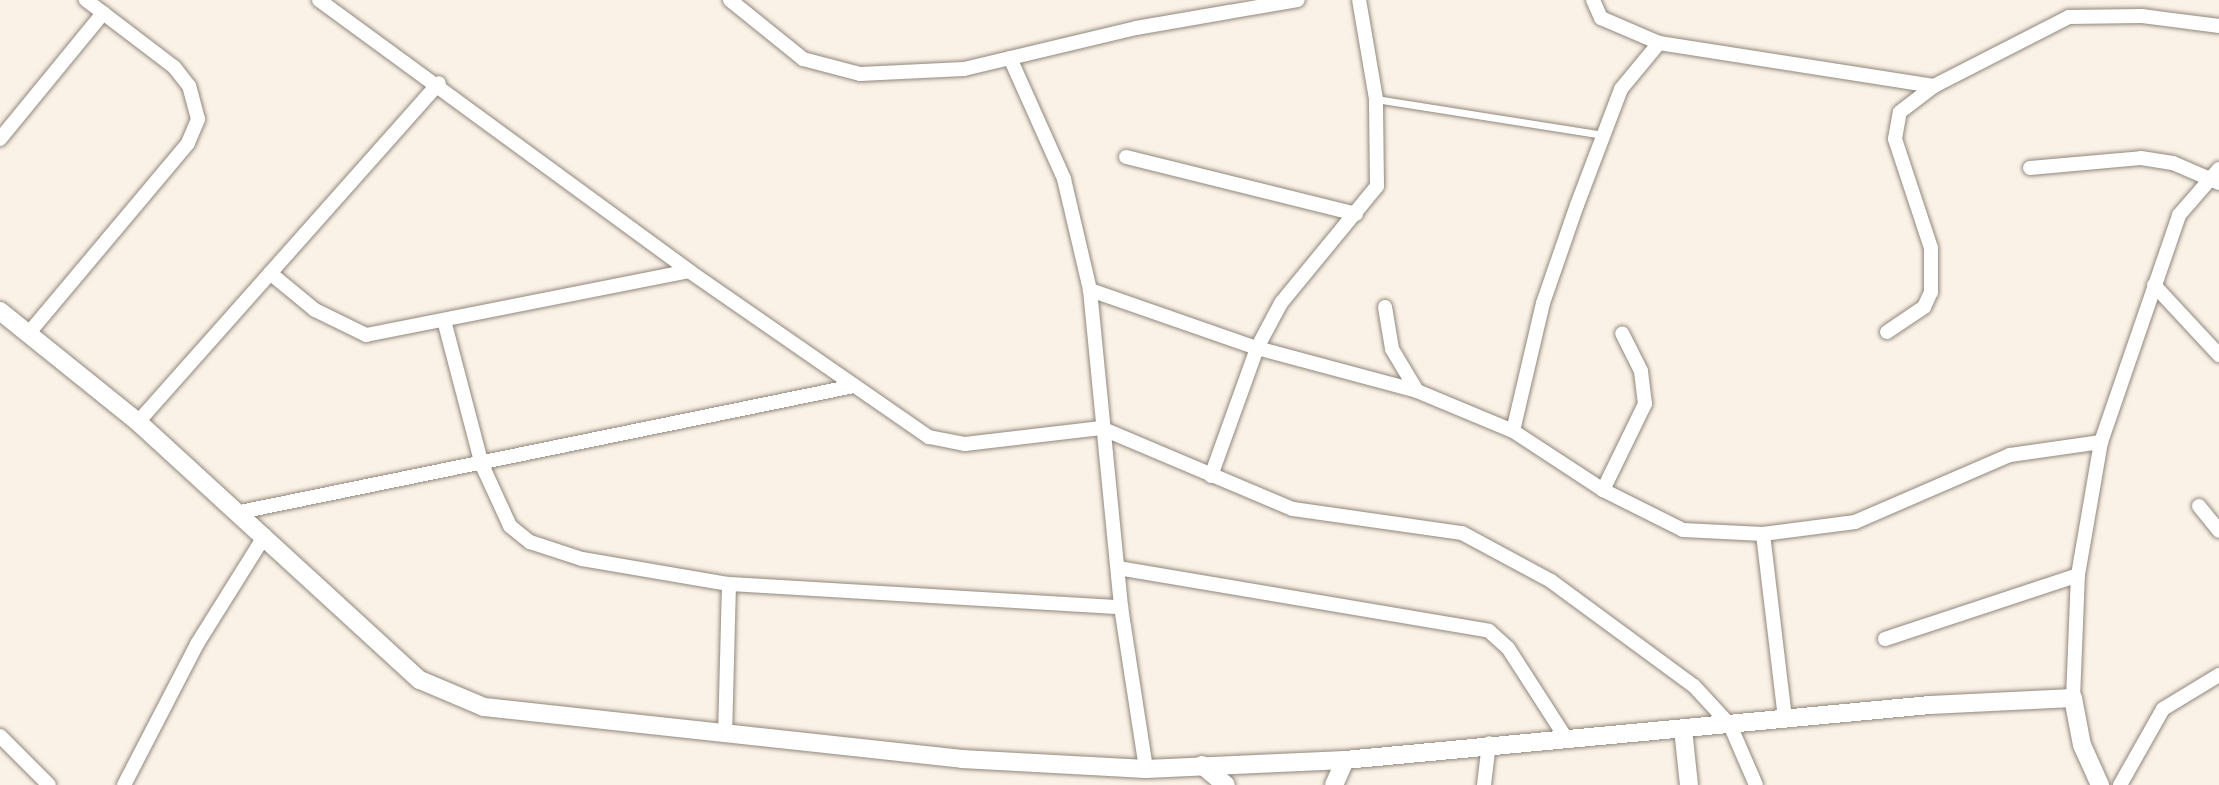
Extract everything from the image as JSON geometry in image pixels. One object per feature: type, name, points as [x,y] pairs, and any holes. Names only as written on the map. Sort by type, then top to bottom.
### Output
[{"type":"street","points":[[28,334],[188,143],[198,119],[182,76],[86,0]]},
{"type":"street","points":[[319,0],[439,83],[689,271],[774,324],[854,386],[946,443],[1101,428],[1293,509],[1432,525],[1499,550],[1660,659],[1730,725],[1756,785]]},
{"type":"street","points":[[730,0],[818,67],[860,74],[923,74],[1298,0]]},
{"type":"street","points":[[1211,476],[1257,348],[1293,287],[1370,199],[1380,169],[1376,99],[1359,0]]},
{"type":"street","points":[[1593,0],[1601,18],[1659,43],[1934,86]]},
{"type":"street","points":[[0,139],[103,13]]},
{"type":"street","points":[[1887,332],[1924,307],[1931,292],[1931,248],[1895,139],[1900,112],[1934,86],[2069,17],[2142,16],[2219,26]]},
{"type":"street","points":[[1513,431],[1543,303],[1603,135],[1629,75],[1659,43]]},
{"type":"street","points":[[1010,58],[1064,179],[1090,290],[1101,428],[1121,607],[1146,769]]},
{"type":"street","points":[[138,422],[439,83]]},
{"type":"street","points":[[1126,157],[1356,214]]},
{"type":"street","points":[[2030,168],[2141,158],[2216,177]]},
{"type":"street","points":[[2100,785],[2082,745],[2073,698],[2078,575],[2101,442],[2185,202],[2216,177]]},
{"type":"street","points":[[270,273],[315,310],[366,335],[445,324],[689,271]]},
{"type":"street","points":[[2154,285],[2219,355]]},
{"type":"street","points":[[1090,290],[1257,348],[1417,391],[1513,431],[1603,490],[1683,530],[1763,534],[1885,514],[2010,455],[2101,442]]},
{"type":"street","points":[[1385,307],[1392,349],[1417,391]]},
{"type":"street","points":[[0,311],[138,422],[240,512],[420,680],[448,695],[520,712],[1051,767],[1146,769],[1345,760],[1489,743],[2073,698]]},
{"type":"street","points":[[445,324],[482,465],[510,526],[530,542],[582,559],[729,584],[1121,607]]},
{"type":"street","points":[[1603,490],[1645,404],[1641,371],[1622,333]]},
{"type":"street","points":[[240,512],[482,465],[854,386]]},
{"type":"street","points":[[2199,506],[2219,531]]},
{"type":"street","points":[[1763,534],[1785,718]]},
{"type":"street","points":[[124,785],[197,644],[265,535]]},
{"type":"street","points":[[1118,568],[1489,631],[1508,648],[1566,738]]},
{"type":"street","points":[[1885,639],[2078,575]]},
{"type":"street","points":[[725,734],[729,584]]},
{"type":"street","points":[[2120,785],[2163,709],[2219,675]]},
{"type":"street","points":[[1683,729],[1689,785]]},
{"type":"street","points":[[0,736],[49,785]]},
{"type":"street","points":[[1484,785],[1489,743]]},
{"type":"street","points":[[1334,785],[1345,760]]},
{"type":"street","points":[[1202,765],[1226,785]]},
{"type":"lane","points":[[1376,99],[1603,135]]}]
